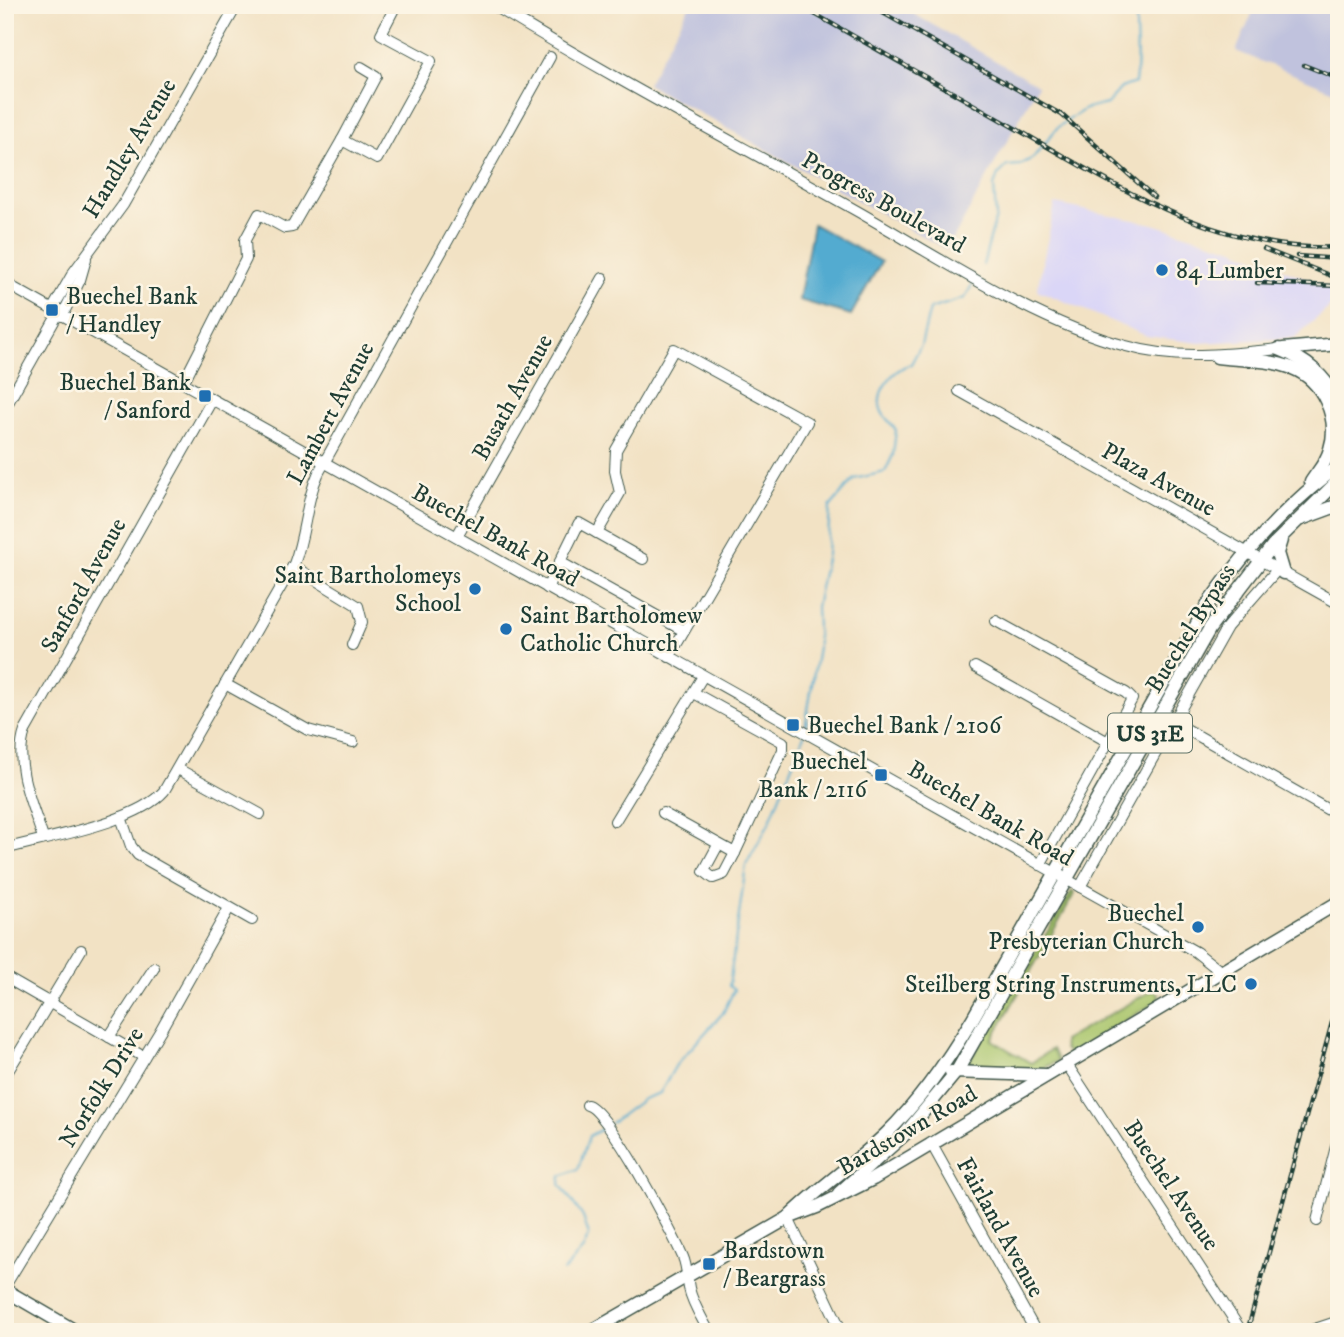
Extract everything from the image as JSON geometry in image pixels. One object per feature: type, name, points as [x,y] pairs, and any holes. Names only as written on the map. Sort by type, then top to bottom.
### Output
[{"type":"main road","points":[[1279,349],[1339,344]]},
{"type":"main road","points":[[1279,349],[1303,360],[1321,374],[1339,402]]},
{"type":"main road","points":[[1217,357],[1276,363],[1294,369],[1321,391],[1333,423],[1331,447],[1322,467],[1300,498]]},
{"type":"main road","name":"Buechel Bypass","points":[[839,1193],[957,1071],[1024,956],[1061,876],[1186,640],[1247,552],[1300,498],[1339,466]]},
{"type":"main road","name":"Buechel Bypass","points":[[912,1117],[1210,628],[1260,559],[1289,527],[1339,480]]},
{"type":"main road","points":[[1280,571],[1277,553],[1289,527],[1339,505]]},
{"type":"main road","name":"Bardstown Road","points":[[590,1332],[788,1218],[868,1181],[1339,902]]},
{"type":"main road","name":"Bardstown Road","points":[[937,1075],[957,1071],[1045,1075]]},
{"type":"main road","points":[[912,1117],[931,1143]]},
{"type":"main road","name":"Bardstown Road","points":[[788,1218],[814,1192],[912,1117]]},
{"type":"main road","points":[[814,1192],[822,1204]]},
{"type":"main road","points":[[5,1288],[77,1332]]},
{"type":"street","name":"Handley Avenue","points":[[5,408],[87,255],[123,205],[237,5]]},
{"type":"street","points":[[342,139],[377,159],[431,61],[381,34],[396,5]]},
{"type":"street","name":"Progress Boulevard","points":[[493,5],[922,248],[1071,328],[1129,347],[1217,357],[1279,349]]},
{"type":"street","name":"Lambert Avenue","points":[[5,849],[121,817],[153,801],[177,769],[293,566],[303,538],[309,493],[324,463],[551,57]]},
{"type":"street","points":[[183,383],[246,258],[244,240],[259,214],[285,228],[292,227],[342,139],[376,76],[361,67]]},
{"type":"street","name":"Busath Avenue","points":[[457,536],[603,278]]},
{"type":"street","name":"Buechel Bank Road","points":[[5,283],[1196,952],[1220,971]]},
{"type":"street","points":[[597,533],[620,493],[615,471],[616,450],[674,349],[807,422],[669,657]]},
{"type":"street","name":"Plaza Avenue","points":[[959,391],[1339,604]]},
{"type":"street","name":"Sanford Avenue","points":[[43,838],[22,766],[20,749],[24,731],[212,400]]},
{"type":"street","points":[[547,588],[579,523],[643,559]]},
{"type":"street","points":[[560,562],[684,631]]},
{"type":"street","points":[[293,566],[358,606],[362,622],[352,646]]},
{"type":"street","points":[[1080,887],[1227,627],[1280,571]]},
{"type":"street","points":[[996,621],[1130,697],[1132,703],[1041,865]]},
{"type":"street","points":[[975,667],[1110,743]]},
{"type":"street","points":[[615,821],[703,676]]},
{"type":"street","points":[[225,684],[308,730],[353,741]]},
{"type":"street","points":[[694,693],[783,742],[783,750],[735,853],[724,874],[713,878],[704,871],[718,845]]},
{"type":"street","points":[[1174,722],[1339,816]]},
{"type":"street","points":[[177,769],[260,814]]},
{"type":"street","points":[[663,813],[735,853]]},
{"type":"street","points":[[121,817],[131,846],[138,855],[252,920]]},
{"type":"street","name":"Norfolk Drive","points":[[5,1288],[144,1057],[229,908]]},
{"type":"street","points":[[5,1076],[81,950]]},
{"type":"street","points":[[109,1037],[154,968]]},
{"type":"street","points":[[5,977],[144,1057]]},
{"type":"street","points":[[964,1032],[976,1041]]},
{"type":"street","name":"Buechel Avenue","points":[[1066,1063],[1242,1332]]},
{"type":"street","points":[[587,1105],[595,1107],[608,1121],[684,1259],[690,1292],[709,1332]]},
{"type":"street","points":[[1317,1221],[1339,1135]]},
{"type":"street","name":"Fairland Avenue","points":[[931,1143],[1036,1332]]},
{"type":"street","points":[[788,1218],[842,1332]]},
{"type":"street","points":[[1307,1332],[1339,1321]]},
{"type":"shaded area","points":[[690,5],[898,5],[1038,85],[947,250],[647,84]]},
{"type":"shaded area","points":[[1256,5],[1339,5],[1339,93],[1236,51]]},
{"type":"shaded area","name":"84 Lumber","points":[[1055,204],[1153,224],[1234,249],[1339,292],[1339,299],[1294,338],[1199,343],[1147,336],[1037,290]]},
{"type":"green space","points":[[1072,891],[1074,894],[992,1040],[1031,1063],[1052,1049],[1058,1061],[1038,1070],[970,1067],[969,1062]]},
{"type":"green space","points":[[1153,990],[1159,994],[1158,1001],[1070,1054],[1064,1049],[1063,1041]]},
{"type":"water","points":[[813,224],[881,262],[851,315],[799,300]]},
{"type":"waterway","points":[[983,265],[996,217],[994,186],[998,175],[1007,166],[1020,165],[1033,158],[1058,127],[1085,109],[1107,104],[1121,88],[1135,83],[1136,5]]},
{"type":"waterway","points":[[805,729],[818,647],[816,607],[827,554],[830,507],[854,479],[885,472],[893,455],[896,430],[882,412],[880,397],[883,389],[892,376],[911,364],[921,345],[930,309],[965,298],[973,283]]},
{"type":"waterway","points":[[611,1123],[643,1099],[660,1093],[676,1065],[723,1013],[734,990],[729,986],[746,865],[769,823],[804,735]]},
{"type":"waterway","points":[[564,1271],[583,1249],[589,1235],[583,1217],[560,1184],[561,1176],[578,1169],[589,1136],[604,1128]]},
{"type":"railway","points":[[799,5],[1084,168],[1165,209],[1250,239],[1294,246],[1339,247]]},
{"type":"railway","points":[[869,5],[1062,115],[1154,197]]},
{"type":"railway","points":[[1304,65],[1339,79]]},
{"type":"railway","points":[[1264,249],[1339,279]]},
{"type":"railway","points":[[1297,256],[1339,259]]},
{"type":"railway","points":[[1257,283],[1339,286]]},
{"type":"railway","points":[[1247,1332],[1339,997]]},
{"type":"place","name":"84 Lumber","points":[[1162,270]]},
{"type":"place","name":"Buechel Bank / Handley","points":[[52,310]]},
{"type":"place","name":"Buechel Bank / Sanford","points":[[205,396]]},
{"type":"place","name":"Saint Bartholomeys School","points":[[475,589]]},
{"type":"place","name":"Saint Bartholomew Catholic Church","points":[[506,629]]},
{"type":"place","name":"Buechel Bank / 2106","points":[[793,725]]},
{"type":"place","name":"Buechel Bank / 2116","points":[[881,775]]},
{"type":"place","name":"Buechel Presbyterian Church","points":[[1198,927]]},
{"type":"place","name":"Steilberg String Instruments, LLC","points":[[1251,984]]},
{"type":"place","name":"Bardstown / Beargrass","points":[[709,1264]]}]
